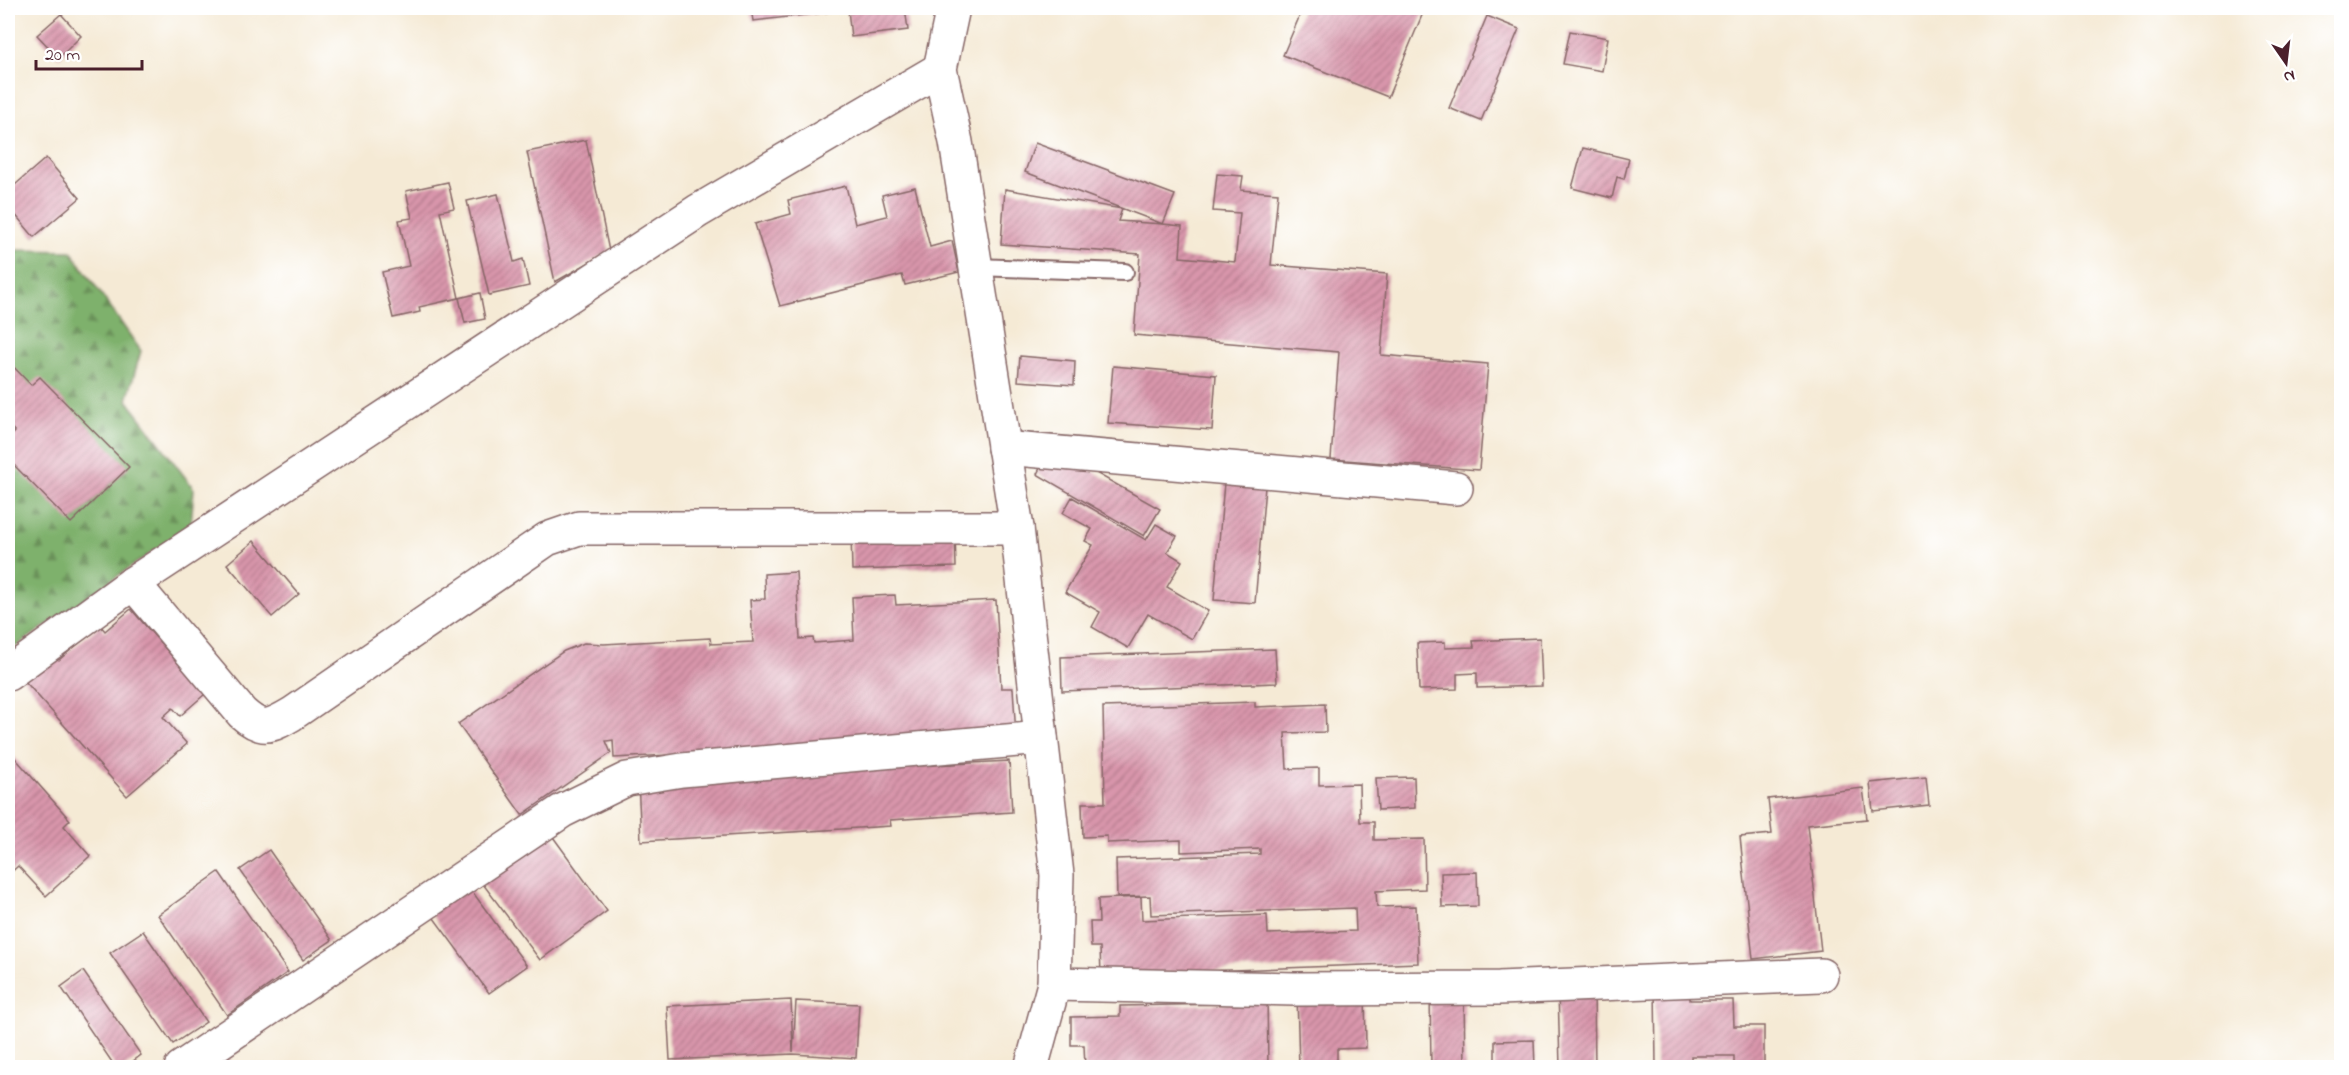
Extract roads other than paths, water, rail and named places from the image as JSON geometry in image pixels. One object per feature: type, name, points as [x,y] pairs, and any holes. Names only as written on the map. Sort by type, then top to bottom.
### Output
[{"type":"street","points":[[953,8],[940,69],[956,142],[1017,528],[1057,875],[1054,984],[1031,1068]]},
{"type":"street","points":[[8,674],[134,583],[698,212],[940,69]]},
{"type":"street","points":[[1004,448],[1456,488]]},
{"type":"street","points":[[134,583],[242,713],[255,724],[265,726],[275,724],[292,714],[547,539],[579,528],[1017,528]]},
{"type":"street","points":[[181,1068],[562,811],[627,779],[682,770],[1041,738]]},
{"type":"street","points":[[1054,984],[1295,989],[1488,988],[1821,975]]},
{"type":"lane","points":[[976,267],[1125,272]]}]
